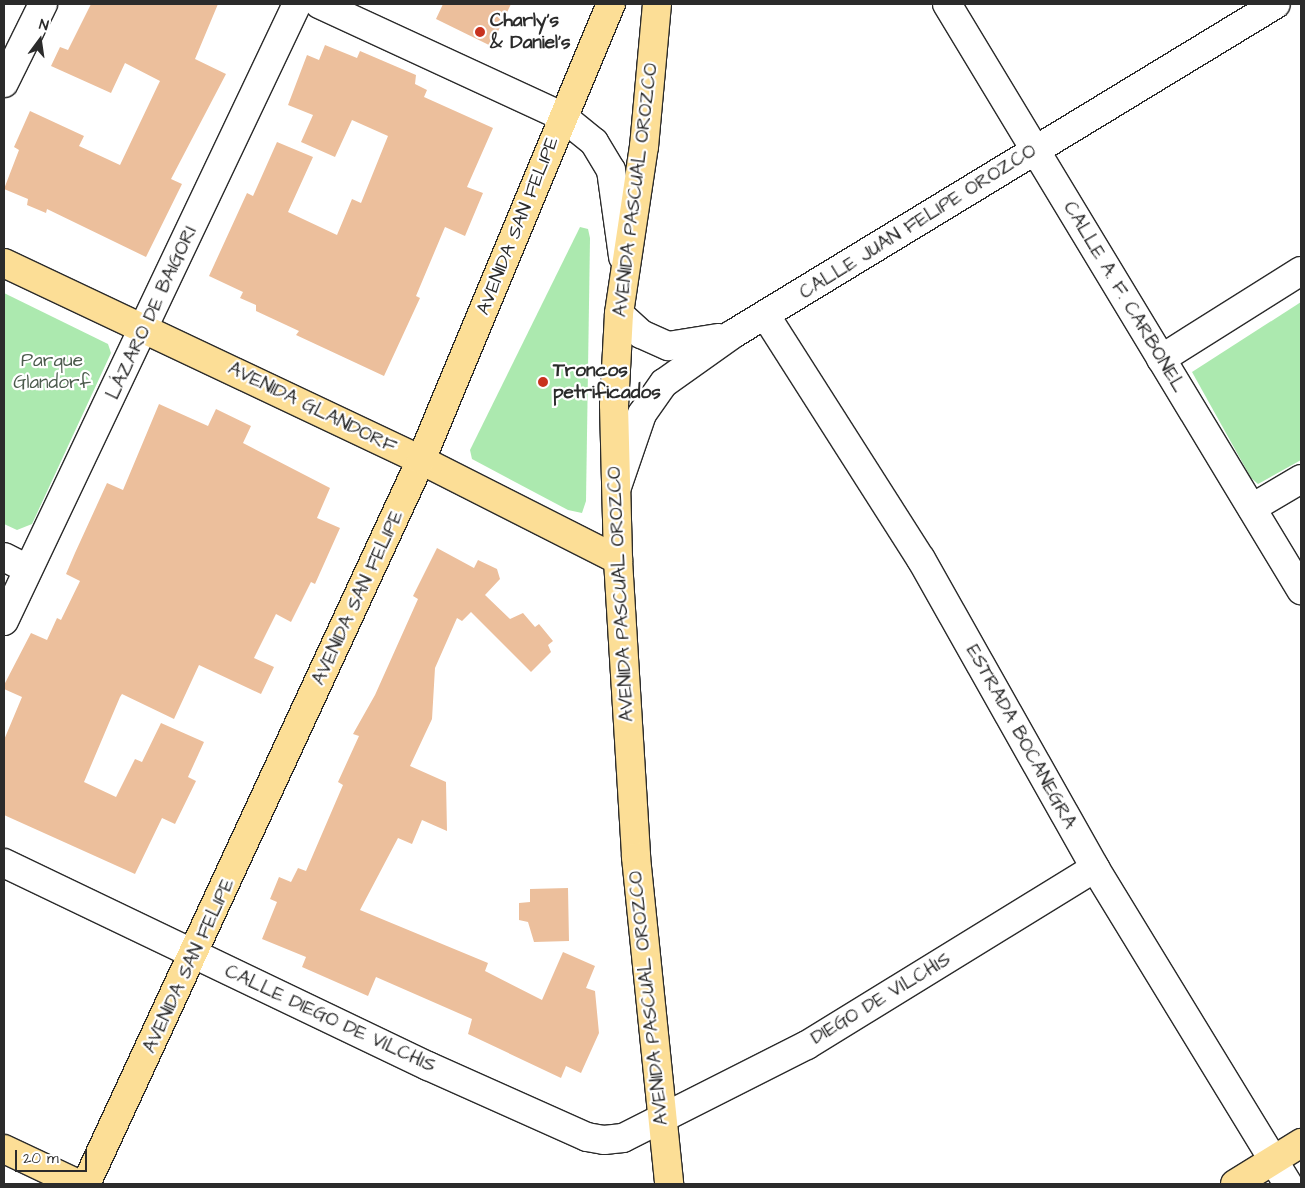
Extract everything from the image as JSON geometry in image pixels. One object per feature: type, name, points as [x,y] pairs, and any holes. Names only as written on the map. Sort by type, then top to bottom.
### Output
[{"type":"main road","name":"AVENIDA SAN FELIPE","points":[[86,1184],[195,954],[421,460],[562,117],[611,4]]},
{"type":"main road","name":"AVENIDA PASCUAL OROZCO","points":[[657,4],[644,146],[624,266],[619,314],[614,405],[618,560],[636,857],[669,1184]]},
{"type":"main road","name":"AVENIDA GLANDORF","points":[[4,263],[146,328],[421,460],[618,560]]},
{"type":"main road","points":[[1235,1184],[1301,1143]]},
{"type":"main road","points":[[4,1149],[78,1184]]},
{"type":"street","points":[[4,84],[42,4]]},
{"type":"street","name":"LÁZARO DE BAIGORI","points":[[4,621],[146,328],[298,4]]},
{"type":"street","points":[[319,4],[562,117],[594,142],[611,170],[624,266]]},
{"type":"street","name":"CALLE A. F. CARBONEL","points":[[947,4],[1301,590]]},
{"type":"street","name":"CALLE JUAN FELIPE OROZCO","points":[[616,490],[648,400],[664,383],[733,334],[766,316],[1034,150],[1276,4]]},
{"type":"street","points":[[1161,359],[1301,271]]},
{"type":"street","points":[[619,314],[641,334],[668,346],[694,344],[733,334]]},
{"type":"street","name":"ESTRADA BOCANEGRA","points":[[766,316],[921,559],[1095,868],[1288,1184]]},
{"type":"street","points":[[1252,508],[1301,479]]},
{"type":"street","points":[[4,557],[28,569]]},
{"type":"street","name":"CALLE DIEGO DE VILCHIS","points":[[4,863],[587,1137],[623,1138],[661,1119]]},
{"type":"street","name":"DIEGO DE VILCHIS","points":[[661,1119],[807,1045],[1095,868]]},
{"type":"green space","points":[[580,227],[588,229],[590,238],[586,501],[582,513],[568,510],[472,459],[470,450]]},
{"type":"green space","name":"Parque Glandorf","points":[[4,293],[108,344],[111,353],[32,524],[17,530],[4,524]]},
{"type":"green space","points":[[1301,302],[1301,460],[1258,484],[1251,478],[1192,372]]},
{"type":"building","points":[[91,4],[218,4],[195,59],[226,74],[171,179],[182,184],[146,257],[47,209],[46,213],[27,205],[28,199],[4,189],[19,150],[14,147],[30,111],[84,136],[79,146],[120,165],[160,81],[125,63],[111,93],[51,66],[60,47],[68,50]]},
{"type":"building","name":"Charly's & Daniel's","points":[[443,4],[511,4],[491,46],[436,19]]},
{"type":"building","points":[[325,45],[357,58],[360,51],[416,75],[415,84],[427,90],[424,97],[493,128],[467,187],[483,193],[465,236],[445,227],[416,296],[420,298],[384,376],[296,335],[299,331],[256,311],[256,305],[240,298],[243,292],[209,276],[247,193],[253,196],[277,142],[313,157],[288,212],[337,235],[352,199],[361,203],[388,136],[352,120],[335,157],[301,142],[313,115],[288,105],[307,55],[319,60]]},
{"type":"building","points":[[159,404],[208,426],[216,409],[251,426],[243,443],[330,488],[317,518],[340,528],[315,584],[311,582],[291,622],[276,614],[254,658],[274,667],[261,694],[199,665],[174,719],[122,694],[120,697],[84,782],[116,797],[135,759],[142,762],[161,723],[204,742],[188,777],[196,781],[175,824],[162,818],[135,874],[4,815],[4,740],[22,697],[4,689],[4,685],[31,633],[47,640],[57,618],[61,620],[80,581],[66,574],[75,553],[107,483],[123,490]]},
{"type":"building","points":[[437,548],[474,568],[478,560],[497,569],[500,579],[485,595],[510,619],[523,613],[535,627],[539,624],[553,641],[548,645],[551,652],[531,672],[471,612],[462,621],[457,618],[435,668],[432,719],[410,766],[446,782],[447,831],[422,820],[412,844],[398,838],[360,910],[488,963],[485,971],[542,1000],[563,952],[595,966],[586,988],[595,991],[599,1033],[581,1073],[566,1066],[561,1078],[468,1034],[472,1019],[376,977],[368,996],[302,967],[306,957],[262,939],[277,902],[270,899],[279,877],[291,882],[298,868],[306,871],[343,785],[338,782],[359,736],[353,734],[375,695],[418,599],[413,596]]},
{"type":"building","points":[[568,888],[569,941],[534,942],[528,922],[519,920],[519,903],[530,902],[530,889]]},
{"type":"place","name":"Charly's & Daniel's","points":[[480,32]]},
{"type":"place","name":"Troncos petrificados","points":[[543,382]]}]
